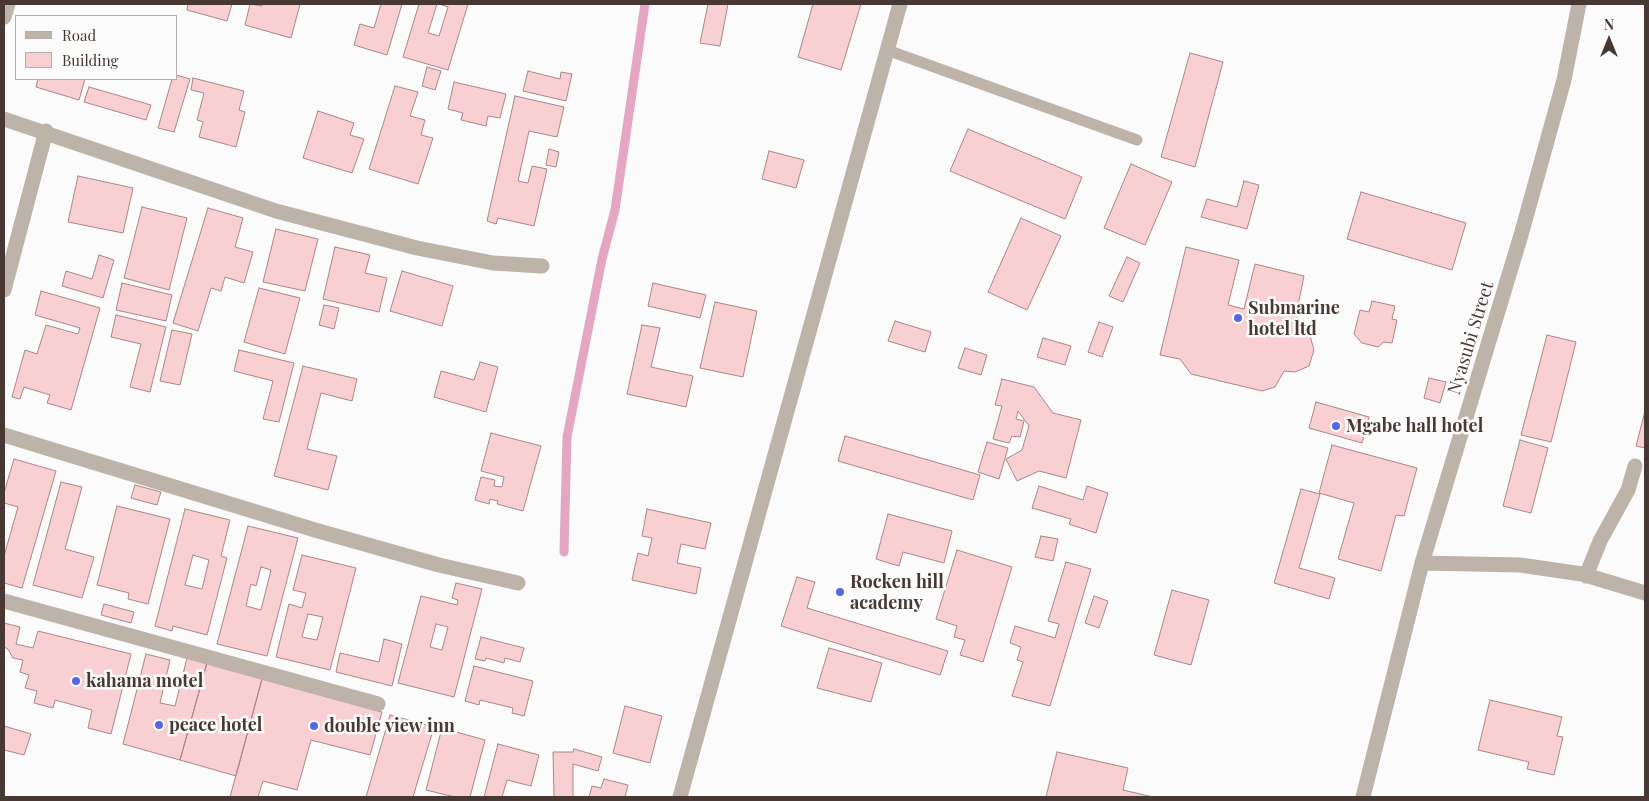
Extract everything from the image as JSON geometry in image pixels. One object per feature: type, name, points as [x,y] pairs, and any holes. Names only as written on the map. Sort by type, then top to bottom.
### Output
[{"type":"street","points":[[4,17],[8,4]]},
{"type":"street","points":[[680,797],[900,4]]},
{"type":"street","name":"Nyasubi Street","points":[[1363,797],[1422,563],[1521,235],[1564,80],[1579,4]]},
{"type":"street","points":[[4,119],[46,131],[276,211],[417,248],[493,263],[542,266]]},
{"type":"street","points":[[4,290],[46,131]]},
{"type":"street","points":[[4,435],[315,530],[439,565],[518,583]]},
{"type":"street","points":[[1586,576],[1600,541],[1628,490],[1635,466]]},
{"type":"street","points":[[1422,563],[1520,565],[1586,576],[1645,593]]},
{"type":"street","points":[[4,601],[378,704]]},
{"type":"lane","points":[[886,50],[1136,140]]},
{"type":"building","points":[[188,4],[232,4],[227,21],[187,10]]},
{"type":"building","points":[[250,4],[262,6],[263,4],[300,4],[291,38],[245,25]]},
{"type":"building","points":[[381,4],[402,4],[387,55],[354,45],[360,24],[374,28]]},
{"type":"building","points":[[419,4],[437,4],[428,33],[439,36],[448,7],[439,4],[468,4],[448,70],[403,57]]},
{"type":"building","points":[[708,4],[728,4],[720,46],[700,43]]},
{"type":"building","points":[[813,4],[861,4],[841,70],[798,57]]},
{"type":"building","points":[[1190,53],[1223,62],[1195,167],[1161,157]]},
{"type":"building","points":[[427,67],[441,71],[435,90],[422,86]]},
{"type":"building","points":[[528,71],[560,79],[561,72],[572,74],[566,101],[523,91]]},
{"type":"building","points":[[178,76],[190,79],[174,132],[158,128],[172,80],[178,80]]},
{"type":"building","points":[[193,78],[244,91],[239,110],[245,112],[236,147],[199,137],[203,122],[197,120],[204,93],[191,90]]},
{"type":"building","points":[[38,80],[85,80],[79,100],[36,87]]},
{"type":"building","points":[[454,82],[506,94],[500,118],[488,116],[486,126],[461,120],[463,113],[448,109]]},
{"type":"building","points":[[395,86],[418,92],[410,116],[425,120],[421,135],[433,138],[418,184],[369,169]]},
{"type":"building","points":[[89,87],[151,105],[146,120],[84,102]]},
{"type":"building","points":[[515,96],[564,107],[557,137],[529,131],[518,181],[528,183],[532,166],[547,169],[534,226],[498,218],[496,224],[487,221]]},
{"type":"building","points":[[318,111],[354,123],[350,135],[364,139],[352,173],[303,158]]},
{"type":"building","points":[[968,129],[1082,177],[1065,219],[950,171]]},
{"type":"building","points":[[549,149],[559,152],[556,167],[546,165]]},
{"type":"building","points":[[769,151],[804,160],[796,188],[762,179]]},
{"type":"building","points":[[1131,164],[1172,182],[1145,245],[1104,228]]},
{"type":"building","points":[[78,176],[133,188],[123,233],[68,222]]},
{"type":"building","points":[[1244,181],[1259,185],[1247,229],[1201,217],[1207,199],[1237,207]]},
{"type":"building","points":[[1361,192],[1466,223],[1452,270],[1347,239]]},
{"type":"building","points":[[142,207],[187,218],[169,290],[124,278]]},
{"type":"building","points":[[208,208],[243,218],[235,247],[253,252],[244,283],[225,277],[221,291],[211,288],[198,331],[173,323]]},
{"type":"building","points":[[1021,218],[1061,236],[1027,310],[988,292]]},
{"type":"building","points":[[276,229],[318,239],[305,291],[263,282]]},
{"type":"building","points":[[335,247],[370,255],[365,273],[387,278],[379,312],[323,299]]},
{"type":"building","points":[[1186,247],[1239,260],[1228,305],[1244,309],[1255,264],[1304,276],[1296,315],[1309,332],[1314,350],[1309,366],[1295,372],[1284,371],[1275,387],[1262,391],[1191,374],[1180,359],[1160,355]]},
{"type":"building","points":[[99,255],[114,260],[103,298],[62,286],[66,271],[92,279]]},
{"type":"building","points":[[1127,257],[1140,263],[1123,302],[1109,296]]},
{"type":"building","points":[[402,271],[453,286],[442,326],[390,311]]},
{"type":"building","points":[[122,283],[172,295],[166,321],[116,310]]},
{"type":"building","points":[[653,283],[706,295],[700,318],[648,306]]},
{"type":"building","points":[[259,288],[300,298],[285,354],[244,342]]},
{"type":"building","points":[[41,291],[100,308],[71,410],[47,403],[50,395],[24,387],[20,399],[12,397],[25,350],[37,354],[46,325],[78,334],[80,328],[35,315]]},
{"type":"building","points":[[1372,301],[1395,306],[1392,319],[1397,320],[1392,343],[1384,342],[1378,347],[1362,343],[1354,334],[1360,310],[1369,312]]},
{"type":"building","points":[[715,302],[757,311],[743,377],[700,368]]},
{"type":"building","points":[[324,305],[339,308],[334,329],[319,325]]},
{"type":"building","points":[[116,315],[166,327],[150,392],[130,387],[141,344],[111,337]]},
{"type":"building","points":[[895,321],[931,332],[925,352],[888,341]]},
{"type":"building","points":[[1099,322],[1113,327],[1102,357],[1088,352]]},
{"type":"building","points":[[642,325],[660,328],[651,367],[693,376],[686,407],[627,394]]},
{"type":"building","points":[[172,330],[192,334],[180,385],[160,381]]},
{"type":"building","points":[[1547,335],[1576,342],[1551,442],[1521,435]]},
{"type":"building","points":[[1043,338],[1071,346],[1065,365],[1037,357]]},
{"type":"building","points":[[965,348],[987,355],[981,375],[958,368]]},
{"type":"building","points":[[239,350],[294,363],[279,422],[263,419],[273,381],[234,371]]},
{"type":"building","points":[[480,362],[498,367],[486,412],[434,397],[441,371],[474,380]]},
{"type":"building","points":[[303,366],[357,379],[352,401],[321,393],[307,449],[337,456],[328,490],[274,476]]},
{"type":"building","points":[[1429,378],[1446,382],[1440,403],[1424,398]]},
{"type":"building","points":[[1002,379],[1034,387],[1053,413],[1081,420],[1066,478],[1039,471],[1017,481],[1006,459],[1022,450],[1029,426],[1018,411],[1016,419],[1024,421],[1020,437],[1012,436],[1009,443],[993,439],[1002,406],[995,405]]},
{"type":"building","points":[[1316,402],[1369,417],[1362,443],[1309,428]]},
{"type":"building","points":[[1645,411],[1645,448],[1636,446]]},
{"type":"building","points":[[491,433],[541,446],[523,511],[497,504],[498,501],[490,499],[489,504],[475,500],[481,477],[495,480],[494,486],[502,487],[504,477],[481,471]]},
{"type":"building","points":[[845,436],[980,475],[973,500],[838,461]]},
{"type":"building","points":[[1520,440],[1548,448],[1531,513],[1503,506]]},
{"type":"building","points":[[987,442],[1008,448],[999,479],[978,472]]},
{"type":"building","points":[[1332,445],[1417,468],[1404,516],[1396,515],[1381,571],[1338,559],[1354,503],[1319,493]]},
{"type":"building","points":[[14,459],[56,471],[22,588],[4,583],[4,556],[18,507],[4,503],[4,493]]},
{"type":"building","points":[[61,482],[82,487],[65,549],[94,557],[82,598],[33,585]]},
{"type":"building","points":[[135,485],[161,492],[157,505],[131,498]]},
{"type":"building","points":[[1039,486],[1083,500],[1087,486],[1108,493],[1096,533],[1069,524],[1071,519],[1032,508]]},
{"type":"building","points":[[1301,489],[1320,494],[1299,568],[1335,578],[1329,599],[1274,583]]},
{"type":"building","points":[[117,506],[170,519],[148,604],[128,599],[129,593],[97,585]]},
{"type":"building","points":[[185,509],[230,520],[221,556],[227,558],[207,635],[173,626],[172,631],[155,626]],"holes":[[[193,555],[209,560],[202,589],[185,585]]]},
{"type":"building","points":[[647,509],[711,523],[705,549],[681,544],[677,563],[701,568],[696,594],[632,580],[638,553],[648,556],[652,538],[642,536]]},
{"type":"building","points":[[888,514],[952,531],[944,563],[903,552],[899,566],[876,559]]},
{"type":"building","points":[[248,526],[298,538],[267,656],[217,644]],"holes":[[[261,567],[271,570],[261,610],[246,606],[251,584],[256,586]]]},
{"type":"building","points":[[1041,536],[1058,539],[1053,561],[1035,557]]},
{"type":"building","points":[[957,550],[1012,567],[983,662],[960,655],[965,640],[954,637],[957,626],[936,619]]},
{"type":"building","points":[[302,555],[356,568],[330,670],[276,657],[289,604],[302,608],[306,593],[293,590]],"holes":[[[308,614],[323,617],[317,640],[302,637]]]},
{"type":"building","points":[[1066,562],[1091,569],[1050,706],[1012,696],[1023,662],[1017,660],[1021,647],[1010,643],[1015,626],[1055,638],[1059,624],[1048,621]]},
{"type":"building","points":[[797,577],[815,582],[807,608],[948,651],[940,675],[781,626]]},
{"type":"building","points":[[456,583],[482,589],[454,697],[398,683],[421,596],[457,605],[458,600],[452,598]],"holes":[[[436,624],[448,627],[442,650],[430,647]]]},
{"type":"building","points":[[1172,590],[1209,600],[1191,665],[1154,655]]},
{"type":"building","points":[[1094,596],[1108,601],[1099,628],[1085,623]]},
{"type":"building","points":[[104,604],[134,612],[131,623],[101,615]]},
{"type":"building","name":"kahama motel","points":[[4,623],[20,627],[16,644],[33,648],[38,631],[131,654],[111,734],[88,728],[92,710],[55,700],[53,708],[34,703],[37,691],[25,688],[29,675],[20,672],[23,660],[13,658],[8,649],[4,647]]},
{"type":"building","points":[[481,637],[524,648],[520,662],[505,658],[504,663],[486,658],[485,661],[475,659]]},
{"type":"building","points":[[384,639],[402,644],[392,686],[336,672],[340,653],[379,662]]},
{"type":"building","points":[[829,648],[882,663],[871,702],[817,688]]},
{"type":"building","name":"peace hotel","points":[[146,654],[170,660],[160,703],[175,706],[187,658],[207,663],[180,760],[123,744]]},
{"type":"building","points":[[207,663],[262,679],[236,776],[180,760]]},
{"type":"building","points":[[474,666],[533,681],[524,716],[512,713],[513,708],[480,700],[479,705],[465,701]]},
{"type":"building","name":"double view inn","points":[[262,679],[382,712],[370,755],[311,740],[297,790],[263,781],[258,797],[230,797]]},
{"type":"building","points":[[1490,700],[1562,717],[1557,736],[1563,737],[1554,775],[1527,769],[1529,762],[1478,750]]},
{"type":"building","points":[[625,706],[662,716],[650,763],[613,753]]},
{"type":"building","points":[[390,715],[434,727],[413,797],[366,797]]},
{"type":"building","points":[[4,726],[31,734],[24,755],[4,750]]},
{"type":"building","points":[[442,728],[485,740],[470,797],[455,797],[426,790]]},
{"type":"building","points":[[498,744],[539,755],[531,786],[507,780],[502,797],[484,797]]},
{"type":"building","points":[[574,749],[602,757],[598,771],[573,764],[573,797],[554,797],[553,752],[573,752]]},
{"type":"building","points":[[1057,752],[1128,768],[1123,790],[1153,797],[1046,797]]},
{"type":"building","points":[[604,779],[628,785],[625,797],[589,797],[592,786],[601,788]]},
{"type":"waterway","points":[[564,552],[567,437],[602,259],[615,210],[645,4]]},
{"type":"place","name":"Submarine hotel ltd","points":[[1238,318]]},
{"type":"place","name":"Mgabe hall hotel","points":[[1336,426]]},
{"type":"place","name":"Rocken hill academy","points":[[840,592]]},
{"type":"place","name":"kahama motel","points":[[76,681]]},
{"type":"place","name":"peace hotel","points":[[159,725]]},
{"type":"place","name":"double view inn","points":[[314,726]]}]
